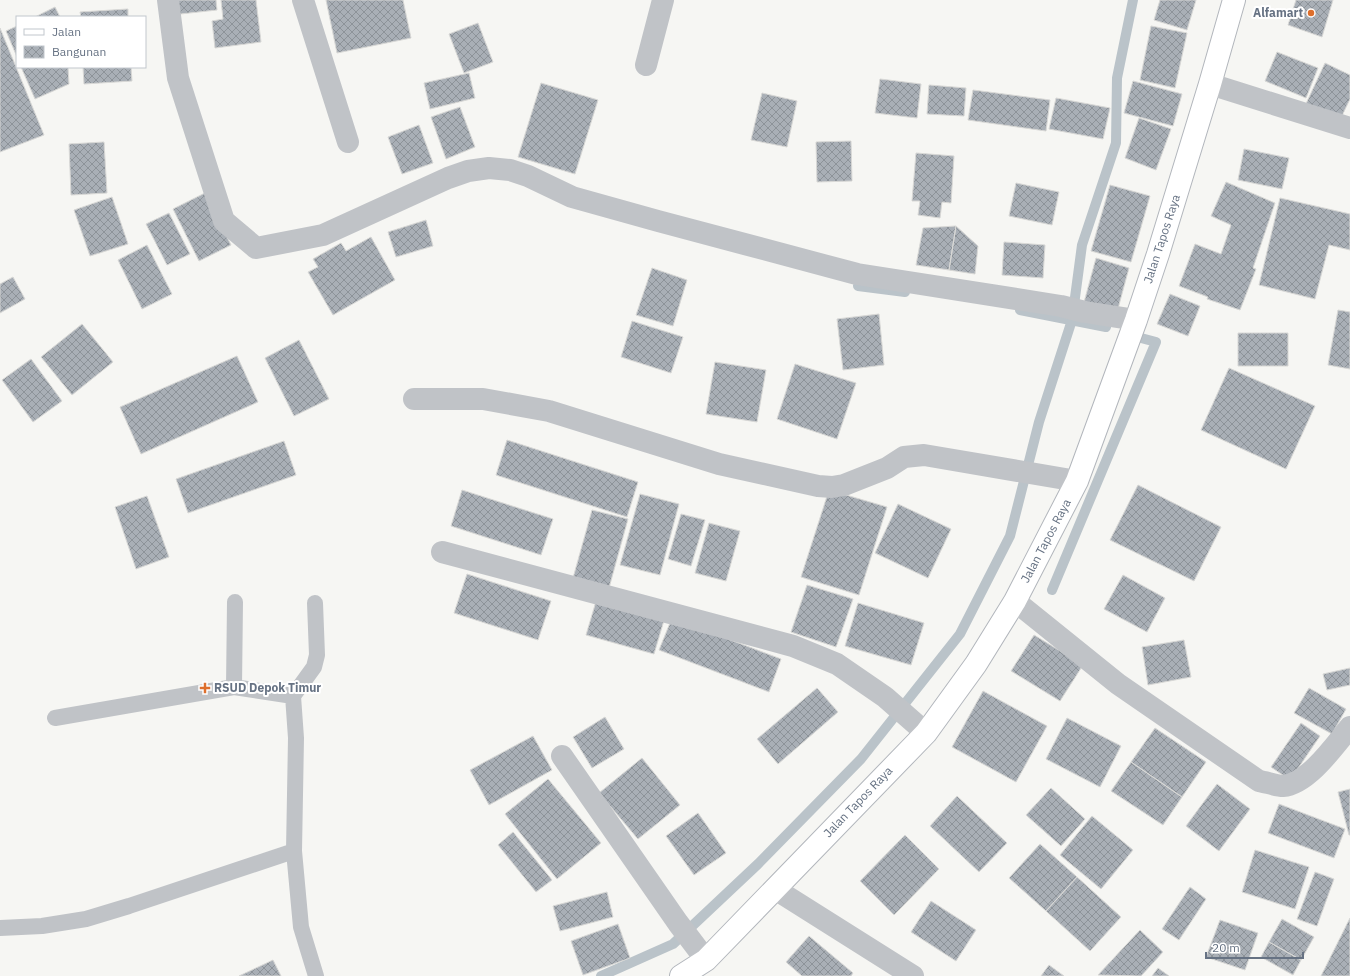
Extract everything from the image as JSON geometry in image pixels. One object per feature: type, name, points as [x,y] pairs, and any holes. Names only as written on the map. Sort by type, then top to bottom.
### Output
[{"type":"main road","name":"Jalan Tapos Raya","points":[[681,976],[700,953],[775,889],[920,728],[976,664],[1015,601],[1077,481],[1136,320],[1158,254],[1234,0]]},
{"type":"street","points":[[168,0],[178,78],[224,221],[256,248],[323,235],[448,178],[468,171],[489,168],[510,170],[528,176],[572,197],[658,222],[857,274],[1061,306],[1085,312],[1136,320]]},
{"type":"street","points":[[303,0],[348,142]]},
{"type":"street","points":[[646,65],[663,0]]},
{"type":"street","points":[[1210,84],[1350,128]]},
{"type":"street","points":[[414,399],[483,399],[549,411],[719,464],[818,486],[832,487],[844,485],[887,468],[904,457],[924,455],[1077,481]]},
{"type":"street","points":[[442,552],[793,646],[837,664],[885,697],[920,728]]},
{"type":"street","points":[[1015,601],[1118,684],[1259,781],[1283,786],[1300,780],[1319,764],[1350,727]]},
{"type":"street","points":[[562,756],[700,953]]},
{"type":"street","points":[[775,889],[913,976]]},
{"type":"lane","points":[[234,687],[235,602]]},
{"type":"lane","points":[[315,603],[317,655],[314,667],[293,696],[296,738],[294,851],[301,927],[316,976]]},
{"type":"lane","points":[[54,718],[234,687],[293,696]]},
{"type":"lane","points":[[0,928],[42,926],[86,918],[129,906],[294,851]]},
{"type":"building","points":[[169,0],[216,0],[217,10],[171,15]]},
{"type":"building","points":[[221,0],[256,0],[261,42],[215,48],[212,21],[223,19]]},
{"type":"building","points":[[326,0],[403,0],[411,38],[337,53]]},
{"type":"building","points":[[1160,0],[1196,0],[1187,30],[1154,20]]},
{"type":"building","name":"Alfamart","points":[[1296,0],[1333,0],[1322,37],[1288,25]]},
{"type":"building","points":[[55,7],[60,16],[37,16]]},
{"type":"building","points":[[128,9],[128,16],[81,16],[80,12]]},
{"type":"building","points":[[478,23],[493,62],[464,73],[449,34]]},
{"type":"building","points":[[16,26],[16,55],[6,31]]},
{"type":"building","points":[[1151,26],[1187,33],[1175,88],[1140,80]]},
{"type":"building","points":[[0,28],[44,135],[0,152]]},
{"type":"building","points":[[1277,52],[1318,68],[1306,98],[1265,81]]},
{"type":"building","points":[[1325,63],[1350,75],[1350,99],[1338,124],[1304,108]]},
{"type":"building","points":[[21,68],[68,68],[69,84],[35,99]]},
{"type":"building","points":[[83,68],[131,68],[132,81],[84,84]]},
{"type":"building","points":[[469,73],[475,98],[430,109],[424,83]]},
{"type":"building","points":[[880,79],[921,84],[917,118],[875,113]]},
{"type":"building","points":[[1133,81],[1182,94],[1173,126],[1124,113]]},
{"type":"building","points":[[541,83],[598,100],[575,174],[518,157]]},
{"type":"building","points":[[929,85],[966,88],[964,116],[927,114]]},
{"type":"building","points":[[973,90],[1050,100],[1046,131],[968,120]]},
{"type":"building","points":[[762,93],[797,101],[787,147],[751,140]]},
{"type":"building","points":[[1056,98],[1110,108],[1103,139],[1049,129]]},
{"type":"building","points":[[460,107],[475,147],[446,159],[431,117]]},
{"type":"building","points":[[1139,118],[1171,129],[1156,170],[1125,158]]},
{"type":"building","points":[[419,125],[433,163],[402,174],[388,137]]},
{"type":"building","points":[[851,141],[852,181],[817,182],[816,142]]},
{"type":"building","points":[[104,142],[107,193],[71,195],[69,144]]},
{"type":"building","points":[[1244,149],[1289,158],[1282,189],[1238,180]]},
{"type":"building","points":[[916,153],[954,156],[951,203],[942,202],[940,218],[918,215],[920,201],[912,201]]},
{"type":"building","points":[[1226,182],[1275,203],[1253,268],[1256,269],[1240,310],[1207,299],[1208,297],[1179,286],[1195,244],[1221,254],[1231,225],[1211,216]]},
{"type":"building","points":[[1016,183],[1059,192],[1052,225],[1009,216]]},
{"type":"building","points":[[1110,185],[1150,196],[1131,262],[1091,251]]},
{"type":"building","points":[[205,193],[231,245],[199,261],[173,209]]},
{"type":"building","points":[[112,197],[128,244],[90,256],[74,210]]},
{"type":"building","points":[[1280,198],[1350,214],[1350,250],[1329,245],[1315,299],[1259,285]]},
{"type":"building","points":[[169,213],[190,254],[167,265],[146,224]]},
{"type":"building","points":[[426,220],[433,246],[396,257],[388,232]]},
{"type":"building","points":[[956,226],[949,270],[916,265],[923,228]]},
{"type":"building","points":[[956,226],[978,246],[975,274],[949,270]]},
{"type":"building","points":[[371,237],[395,280],[333,315],[308,272],[318,267],[313,259],[341,243],[346,251]]},
{"type":"building","points":[[1004,242],[1045,245],[1043,278],[1002,275]]},
{"type":"building","points":[[147,245],[172,294],[142,309],[118,260]]},
{"type":"building","points":[[1096,258],[1129,268],[1116,316],[1083,306]]},
{"type":"building","points":[[652,268],[687,280],[673,326],[636,315]]},
{"type":"building","points":[[13,277],[25,299],[0,313],[0,284]]},
{"type":"building","points":[[1170,294],[1200,306],[1188,336],[1157,324]]},
{"type":"building","points":[[1338,310],[1350,312],[1350,369],[1328,365]]},
{"type":"building","points":[[879,314],[884,365],[843,370],[837,319]]},
{"type":"building","points":[[632,321],[683,337],[671,373],[621,357]]},
{"type":"building","points":[[82,324],[113,362],[72,395],[41,357]]},
{"type":"building","points":[[1238,333],[1288,333],[1288,366],[1238,366]]},
{"type":"building","points":[[299,340],[329,399],[294,416],[265,358]]},
{"type":"building","points":[[237,356],[258,402],[141,454],[120,407]]},
{"type":"building","points":[[31,359],[62,401],[33,422],[2,380]]},
{"type":"building","points":[[715,362],[766,370],[757,422],[706,414]]},
{"type":"building","points":[[795,364],[856,383],[837,439],[777,419]]},
{"type":"building","points":[[1229,368],[1315,406],[1286,469],[1201,430]]},
{"type":"building","points":[[507,440],[638,482],[627,517],[496,475]]},
{"type":"building","points":[[284,441],[296,475],[188,513],[176,479]]},
{"type":"building","points":[[1138,485],[1221,527],[1194,581],[1110,540]]},
{"type":"building","points":[[462,490],[553,519],[541,555],[451,526]]},
{"type":"building","points":[[829,490],[887,507],[859,595],[801,577]]},
{"type":"building","points":[[640,494],[679,504],[660,575],[620,565]]},
{"type":"building","points":[[147,496],[169,557],[136,569],[115,507]]},
{"type":"building","points":[[898,504],[951,529],[928,578],[875,553]]},
{"type":"building","points":[[592,510],[628,519],[609,588],[573,578]]},
{"type":"building","points":[[681,514],[705,520],[691,566],[668,559]]},
{"type":"building","points":[[709,523],[740,531],[726,581],[695,573]]},
{"type":"building","points":[[467,574],[551,601],[538,640],[454,613]]},
{"type":"building","points":[[1123,575],[1165,598],[1147,632],[1104,609]]},
{"type":"building","points":[[807,585],[853,599],[836,647],[791,632]]},
{"type":"building","points":[[597,598],[665,617],[654,654],[586,635]]},
{"type":"building","points":[[858,603],[924,623],[911,665],[845,646]]},
{"type":"building","points":[[672,618],[781,659],[769,692],[659,650]]},
{"type":"building","points":[[1034,635],[1083,665],[1060,701],[1011,671]]},
{"type":"building","points":[[1184,640],[1191,677],[1148,685],[1142,647]]},
{"type":"building","points":[[1350,668],[1350,685],[1327,690],[1323,674]]},
{"type":"building","points":[[817,688],[838,712],[778,764],[757,739]]},
{"type":"building","points":[[1309,688],[1346,709],[1332,734],[1294,713]]},
{"type":"building","points":[[983,691],[1047,726],[1016,782],[952,747]]},
{"type":"building","points":[[605,717],[624,749],[592,768],[573,737]]},
{"type":"building","points":[[1067,718],[1121,746],[1100,787],[1046,759]]},
{"type":"building","points":[[1301,723],[1320,736],[1290,780],[1271,767]]},
{"type":"building","points":[[1155,728],[1206,762],[1182,797],[1131,762]]},
{"type":"building","points":[[533,736],[552,770],[489,805],[470,770]]},
{"type":"building","points":[[642,758],[680,805],[638,839],[599,793]]},
{"type":"building","points":[[1131,762],[1182,797],[1163,825],[1111,791]]},
{"type":"building","points":[[548,779],[601,843],[557,879],[505,814]]},
{"type":"building","points":[[1217,784],[1250,809],[1219,851],[1186,826]]},
{"type":"building","points":[[1051,788],[1085,819],[1061,846],[1026,815]]},
{"type":"building","points":[[1350,789],[1350,835],[1349,835],[1338,792]]},
{"type":"building","points":[[957,796],[1007,843],[979,872],[930,826]]},
{"type":"building","points":[[1279,804],[1345,829],[1334,858],[1268,833]]},
{"type":"building","points":[[698,813],[726,853],[694,875],[666,836]]},
{"type":"building","points":[[1092,816],[1133,850],[1101,889],[1060,855]]},
{"type":"building","points":[[513,832],[552,880],[536,892],[498,845]]},
{"type":"building","points":[[905,835],[939,869],[894,915],[860,881]]},
{"type":"building","points":[[1040,844],[1077,877],[1046,911],[1009,878]]},
{"type":"building","points":[[1255,850],[1309,867],[1295,909],[1242,892]]},
{"type":"building","points":[[1315,872],[1334,879],[1317,926],[1297,919]]},
{"type":"building","points":[[1077,877],[1121,917],[1090,951],[1046,911]]},
{"type":"building","points":[[1190,887],[1206,899],[1179,940],[1162,929]]},
{"type":"building","points":[[607,892],[613,917],[560,931],[553,906]]},
{"type":"building","points":[[931,901],[976,930],[956,961],[911,932]]},
{"type":"building","points":[[1350,918],[1350,976],[1321,976]]},
{"type":"building","points":[[1282,919],[1314,937],[1301,960],[1269,942]]},
{"type":"building","points":[[1220,920],[1258,933],[1245,970],[1206,957]]},
{"type":"building","points":[[618,924],[630,958],[583,975],[571,941]]},
{"type":"building","points":[[1140,930],[1163,952],[1141,976],[1098,975]]},
{"type":"building","points":[[809,936],[853,973],[851,976],[802,976],[786,962]]},
{"type":"building","points":[[1269,942],[1301,960],[1293,975],[1261,957]]},
{"type":"building","points":[[273,960],[281,976],[239,976]]},
{"type":"building","points":[[1049,965],[1064,976],[1041,976]]},
{"type":"building","points":[[1158,968],[1169,976],[1152,976]]},
{"type":"waterway","points":[[601,976],[673,944],[758,864],[861,759],[960,634],[1010,536],[1039,422],[1072,320],[1082,245],[1116,143],[1117,78],[1133,0]]},
{"type":"waterway","points":[[858,286],[905,292]]},
{"type":"waterway","points":[[1020,310],[1106,327]]},
{"type":"waterway","points":[[1052,590],[1156,342],[1141,338]]},
{"type":"place","name":"Alfamart","points":[[1311,13]]},
{"type":"place","name":"RSUD Depok Timur","points":[[205,688]]}]
